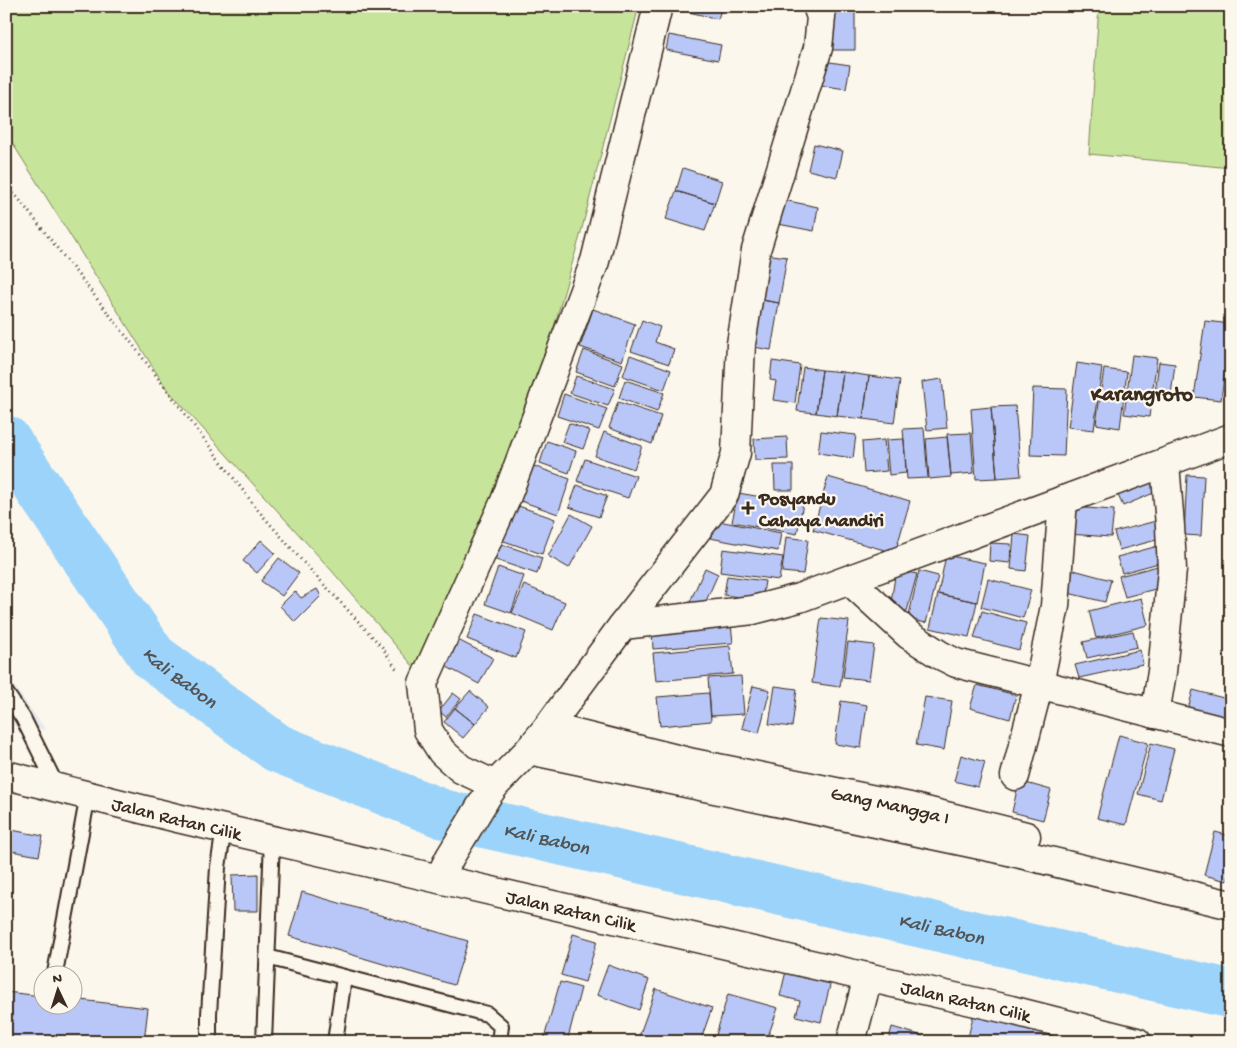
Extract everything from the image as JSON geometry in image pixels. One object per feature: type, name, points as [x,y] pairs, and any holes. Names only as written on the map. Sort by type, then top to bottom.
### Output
[{"type":"street","points":[[491,791],[442,752],[428,730],[423,683],[505,501],[595,261],[658,6]]},
{"type":"street","points":[[444,868],[491,791],[548,728],[623,625],[724,495],[736,453],[741,344],[756,250],[818,48],[821,17],[817,6]]},
{"type":"street","points":[[623,625],[753,610],[799,598],[1231,438]]},
{"type":"street","points":[[1155,714],[1162,672],[1172,570],[1165,463]]},
{"type":"street","points":[[1015,776],[1039,684],[1055,606],[1063,500]]},
{"type":"street","points":[[849,580],[909,635],[956,663],[1231,733]]},
{"type":"street","name":"Gang Mangga I","points":[[548,728],[693,763],[910,807],[1063,855],[1231,888]]},
{"type":"street","points":[[529,750],[1004,850],[1063,855],[1231,904]]},
{"type":"street","name":"Jalan Ratan Cilik","points":[[6,775],[57,787],[87,802],[223,836],[272,840],[444,868],[866,985],[1011,1010],[1138,1042]]},
{"type":"street","points":[[853,1033],[866,985]]},
{"type":"lane","points":[[6,692],[23,718],[57,787]]},
{"type":"lane","points":[[56,966],[87,802]]},
{"type":"lane","points":[[209,1042],[218,868],[223,836]]},
{"type":"lane","points":[[264,1042],[272,840]]},
{"type":"lane","points":[[267,957],[487,1014],[501,1026],[499,1042]]},
{"type":"lane","points":[[335,1042],[344,976]]},
{"type":"path","points":[[6,186],[18,198],[130,341],[257,509],[382,647],[396,668],[423,683]]},
{"type":"shaded area","points":[[6,675],[46,730],[6,723]]},
{"type":"green space","points":[[6,6],[639,6],[580,236],[546,355],[458,589],[419,673],[332,571],[166,388],[6,133]]},
{"type":"green space","points":[[1099,6],[1231,6],[1231,168],[1089,154]]},
{"type":"building","points":[[691,6],[722,6],[718,19],[689,12]]},
{"type":"building","points":[[834,6],[855,6],[855,50],[832,50]]},
{"type":"building","points":[[669,35],[721,45],[718,60],[666,50]]},
{"type":"building","points":[[823,61],[850,65],[846,89],[819,85]]},
{"type":"building","points":[[814,144],[843,151],[837,177],[808,170]]},
{"type":"building","points":[[683,168],[722,181],[715,203],[676,191]]},
{"type":"building","points":[[676,191],[715,203],[705,231],[666,219]]},
{"type":"building","points":[[778,199],[818,207],[814,231],[773,223]]},
{"type":"building","points":[[758,253],[787,257],[779,303],[750,298]]},
{"type":"building","points":[[750,298],[779,303],[771,350],[742,345]]},
{"type":"building","points":[[593,309],[635,324],[622,361],[580,347]]},
{"type":"building","points":[[642,320],[660,327],[655,342],[674,349],[669,364],[631,351]]},
{"type":"building","points":[[1205,321],[1231,324],[1221,400],[1194,397]]},
{"type":"building","points":[[584,350],[623,364],[615,386],[576,372]]},
{"type":"building","points":[[630,355],[671,370],[664,390],[623,376]]},
{"type":"building","points":[[1132,355],[1157,358],[1149,417],[1124,414]]},
{"type":"building","points":[[772,361],[800,365],[795,403],[773,400],[776,381],[770,380]]},
{"type":"building","points":[[1159,362],[1175,364],[1171,395],[1155,393]]},
{"type":"building","points":[[1077,363],[1102,367],[1094,430],[1068,427]]},
{"type":"building","points":[[803,367],[822,370],[816,413],[797,411]]},
{"type":"building","points":[[1104,369],[1127,372],[1120,428],[1096,424]]},
{"type":"building","points":[[822,370],[843,372],[837,416],[816,413]]},
{"type":"building","points":[[843,372],[869,376],[863,419],[837,416]]},
{"type":"building","points":[[576,376],[615,389],[608,406],[570,393]]},
{"type":"building","points":[[869,376],[900,380],[894,423],[863,419]]},
{"type":"building","points":[[942,379],[947,428],[927,430],[922,382]]},
{"type":"building","points":[[625,380],[664,393],[657,412],[619,398]]},
{"type":"building","points":[[1033,388],[1067,389],[1064,456],[1030,455]]},
{"type":"building","points":[[564,394],[607,409],[599,430],[557,416]]},
{"type":"building","points":[[618,402],[661,416],[652,444],[609,428]]},
{"type":"building","points":[[1015,406],[1021,476],[997,478],[991,407]]},
{"type":"building","points":[[991,407],[997,478],[976,479],[971,409]]},
{"type":"building","points":[[569,423],[590,431],[583,449],[562,442]]},
{"type":"building","points":[[924,428],[928,478],[907,479],[903,429]]},
{"type":"building","points":[[821,431],[856,435],[853,458],[818,453]]},
{"type":"building","points":[[604,432],[642,446],[634,469],[595,456]]},
{"type":"building","points":[[971,433],[974,473],[951,475],[947,434]]},
{"type":"building","points":[[787,437],[788,459],[755,460],[754,439]]},
{"type":"building","points":[[947,437],[951,477],[929,479],[926,439]]},
{"type":"building","points":[[904,439],[906,473],[889,475],[886,440]]},
{"type":"building","points":[[884,440],[887,471],[864,473],[862,442]]},
{"type":"building","points":[[547,441],[576,451],[569,473],[540,463]]},
{"type":"building","points":[[585,459],[636,476],[628,498],[577,481]]},
{"type":"building","points":[[531,465],[570,479],[558,514],[518,500]]},
{"type":"building","points":[[774,465],[793,465],[793,490],[775,490]]},
{"type":"building","points":[[1187,475],[1204,476],[1201,536],[1184,535]]},
{"type":"building","points":[[828,477],[910,501],[895,553],[813,530]]},
{"type":"building","points":[[1148,477],[1156,492],[1123,506],[1116,491]]},
{"type":"building","points":[[577,485],[607,496],[599,517],[569,507]]},
{"type":"building","points":[[738,493],[803,504],[797,534],[732,522]]},
{"type":"building","points":[[513,504],[555,519],[542,554],[501,540]]},
{"type":"building","points":[[1071,507],[1114,510],[1111,537],[1068,534]]},
{"type":"building","points":[[571,514],[592,526],[569,568],[548,556]]},
{"type":"building","points":[[713,520],[781,533],[778,551],[710,538]]},
{"type":"building","points":[[1156,521],[1160,539],[1119,550],[1114,532]]},
{"type":"building","points":[[1014,534],[1030,536],[1026,571],[1011,569]]},
{"type":"building","points":[[786,537],[808,540],[803,574],[782,572]]},
{"type":"building","points":[[261,540],[275,553],[257,573],[243,561]]},
{"type":"building","points":[[496,542],[542,558],[537,574],[490,558]]},
{"type":"building","points":[[990,543],[1011,544],[1010,563],[989,561]]},
{"type":"building","points":[[1162,545],[1166,561],[1122,573],[1117,557]]},
{"type":"building","points":[[723,549],[783,557],[779,580],[720,572]]},
{"type":"building","points":[[946,555],[985,563],[977,602],[938,594]]},
{"type":"building","points":[[279,558],[299,573],[282,596],[261,581]]},
{"type":"building","points":[[1158,566],[1163,587],[1125,597],[1119,576]]},
{"type":"building","points":[[498,567],[524,576],[511,613],[485,604]]},
{"type":"building","points":[[705,568],[718,574],[702,610],[689,604]]},
{"type":"building","points":[[1070,569],[1111,580],[1105,602],[1064,592]]},
{"type":"building","points":[[896,570],[917,574],[907,611],[890,609]]},
{"type":"building","points":[[919,571],[938,576],[926,623],[908,619]]},
{"type":"building","points":[[727,576],[765,581],[762,600],[724,595]]},
{"type":"building","points":[[988,579],[1031,590],[1023,618],[981,607]]},
{"type":"building","points":[[524,585],[565,602],[553,630],[512,613]]},
{"type":"building","points":[[317,589],[321,596],[295,622],[280,606],[295,591],[301,598]]},
{"type":"building","points":[[938,594],[977,602],[969,637],[930,628]]},
{"type":"building","points":[[1141,598],[1148,625],[1096,638],[1089,611]]},
{"type":"building","points":[[982,611],[1026,623],[1019,650],[974,638]]},
{"type":"building","points":[[477,614],[526,632],[516,658],[467,639]]},
{"type":"building","points":[[821,618],[849,621],[840,687],[812,683]]},
{"type":"building","points":[[731,624],[733,643],[653,649],[652,631]]},
{"type":"building","points":[[1133,631],[1137,647],[1087,658],[1083,642]]},
{"type":"building","points":[[458,640],[493,658],[479,684],[445,666]]},
{"type":"building","points":[[848,642],[874,645],[869,680],[843,677]]},
{"type":"building","points":[[730,646],[733,674],[656,681],[653,653]]},
{"type":"building","points":[[1140,650],[1143,664],[1079,678],[1075,665]]},
{"type":"building","points":[[741,676],[744,714],[711,716],[708,678]]},
{"type":"building","points":[[977,685],[1016,695],[1010,719],[970,708]]},
{"type":"building","points":[[753,686],[770,690],[759,733],[742,728]]},
{"type":"building","points":[[775,686],[797,689],[792,727],[769,724]]},
{"type":"building","points":[[1193,690],[1231,700],[1231,725],[1187,713]]},
{"type":"building","points":[[470,691],[489,707],[475,724],[455,708]]},
{"type":"building","points":[[453,693],[461,699],[446,717],[439,711]]},
{"type":"building","points":[[709,693],[711,721],[660,726],[657,697]]},
{"type":"building","points":[[925,697],[952,701],[944,750],[916,745]]},
{"type":"building","points":[[841,701],[867,705],[861,748],[835,744]]},
{"type":"building","points":[[455,708],[475,724],[463,738],[444,722]]},
{"type":"building","points":[[1119,735],[1148,743],[1126,825],[1097,818]]},
{"type":"building","points":[[1151,743],[1174,749],[1161,800],[1138,794]]},
{"type":"building","points":[[961,755],[985,762],[978,787],[954,781]]},
{"type":"building","points":[[1019,781],[1051,790],[1043,820],[1012,812]]},
{"type":"building","points":[[6,829],[43,836],[39,856],[6,850]]},
{"type":"building","points":[[1215,832],[1231,836],[1231,867],[1227,881],[1204,875]]},
{"type":"building","points":[[258,874],[258,911],[233,911],[232,875]]},
{"type":"building","points":[[302,892],[468,941],[454,985],[289,936]]},
{"type":"building","points":[[573,934],[597,941],[585,982],[561,975]]},
{"type":"building","points":[[608,965],[649,980],[639,1010],[597,995]]},
{"type":"building","points":[[786,971],[831,981],[821,1022],[796,1016],[800,1001],[780,996]]},
{"type":"building","points":[[560,982],[581,988],[567,1042],[543,1042]]},
{"type":"building","points":[[656,989],[712,1008],[700,1042],[637,1042]]},
{"type":"building","points":[[6,992],[32,995],[32,1016],[82,1016],[82,1000],[148,1008],[144,1042],[6,1042]]},
{"type":"building","points":[[728,994],[778,1008],[766,1042],[714,1042]]},
{"type":"building","points":[[974,1012],[1096,1042],[967,1042]]},
{"type":"building","points":[[892,1027],[923,1036],[922,1042],[888,1042]]},
{"type":"waterway","name":"Kali Babon","points":[[6,440],[153,657],[277,748],[443,814],[1231,994]]},
{"type":"place","name":"Posyandu Cahaya Mandiri","points":[[748,508]]},
{"type":"district","name":"Karangroto","points":[[1142,393]]}]
